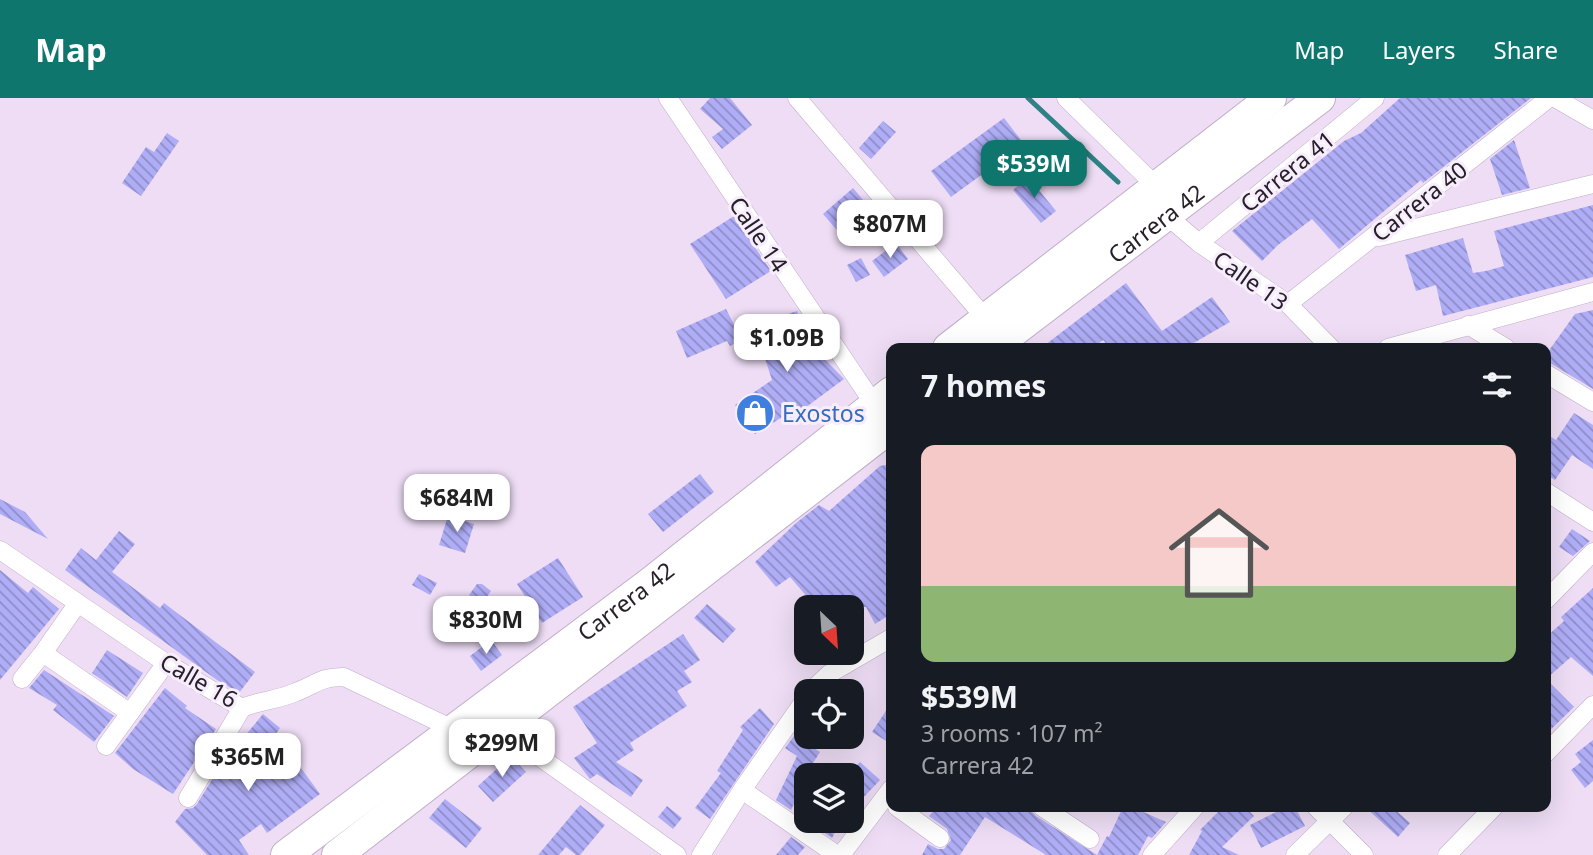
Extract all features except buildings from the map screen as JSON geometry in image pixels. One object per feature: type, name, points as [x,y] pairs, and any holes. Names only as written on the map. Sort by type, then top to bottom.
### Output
[{"type":"highway","name":"Carrera 42","points":[[955,343],[1271,98]]},
{"type":"highway","name":"Carrera 42","points":[[999,343],[1320,98]]},
{"type":"highway","name":"Carrera 42","points":[[286,855],[885,408]]},
{"type":"highway","name":"Carrera 42","points":[[337,855],[502,730],[885,408]]},
{"type":"street","name":"Calle 14","points":[[668,98],[885,408]]},
{"type":"street","points":[[797,98],[986,319]]},
{"type":"street","points":[[1066,98],[1156,186]]},
{"type":"street","name":"Carrera 41","points":[[1199,243],[1375,98]]},
{"type":"street","name":"Carrera 40","points":[[1288,304],[1549,98]]},
{"type":"street","points":[[1555,98],[1593,120]]},
{"type":"street","points":[[1373,239],[1593,184]]},
{"type":"street","name":"Calle 13","points":[[1166,215],[1199,243],[1288,304],[1326,343]]},
{"type":"street","points":[[1405,343],[1593,292]]},
{"type":"street","points":[[1468,325],[1498,343]]},
{"type":"street","points":[[1551,377],[1593,402]]},
{"type":"street","points":[[1551,495],[1593,522]]},
{"type":"street","name":"Calle 16","points":[[0,550],[166,663],[242,708],[260,700],[296,693],[326,677],[344,677],[463,721],[502,730],[677,855]]},
{"type":"street","points":[[1551,595],[1593,552]]},
{"type":"street","points":[[22,679],[78,603]]},
{"type":"street","points":[[823,679],[886,641]]},
{"type":"street","points":[[43,653],[130,713]]},
{"type":"street","points":[[106,746],[166,663]]},
{"type":"street","points":[[1551,748],[1593,705]]},
{"type":"street","points":[[188,798],[242,708]]},
{"type":"street","points":[[701,855],[794,716]]},
{"type":"street","points":[[742,790],[839,855],[886,804]]},
{"type":"street","points":[[907,812],[940,838]]},
{"type":"street","points":[[1050,812],[1090,839]]},
{"type":"street","points":[[1152,855],[1191,812]]},
{"type":"street","points":[[1321,812],[1364,855]]},
{"type":"street","points":[[1295,855],[1339,812]]},
{"type":"street","points":[[1447,855],[1488,812]]},
{"type":"waterway","points":[[1028,98],[1118,182]]},
{"type":"place","name":"Exostos","points":[[755,413]]}]
